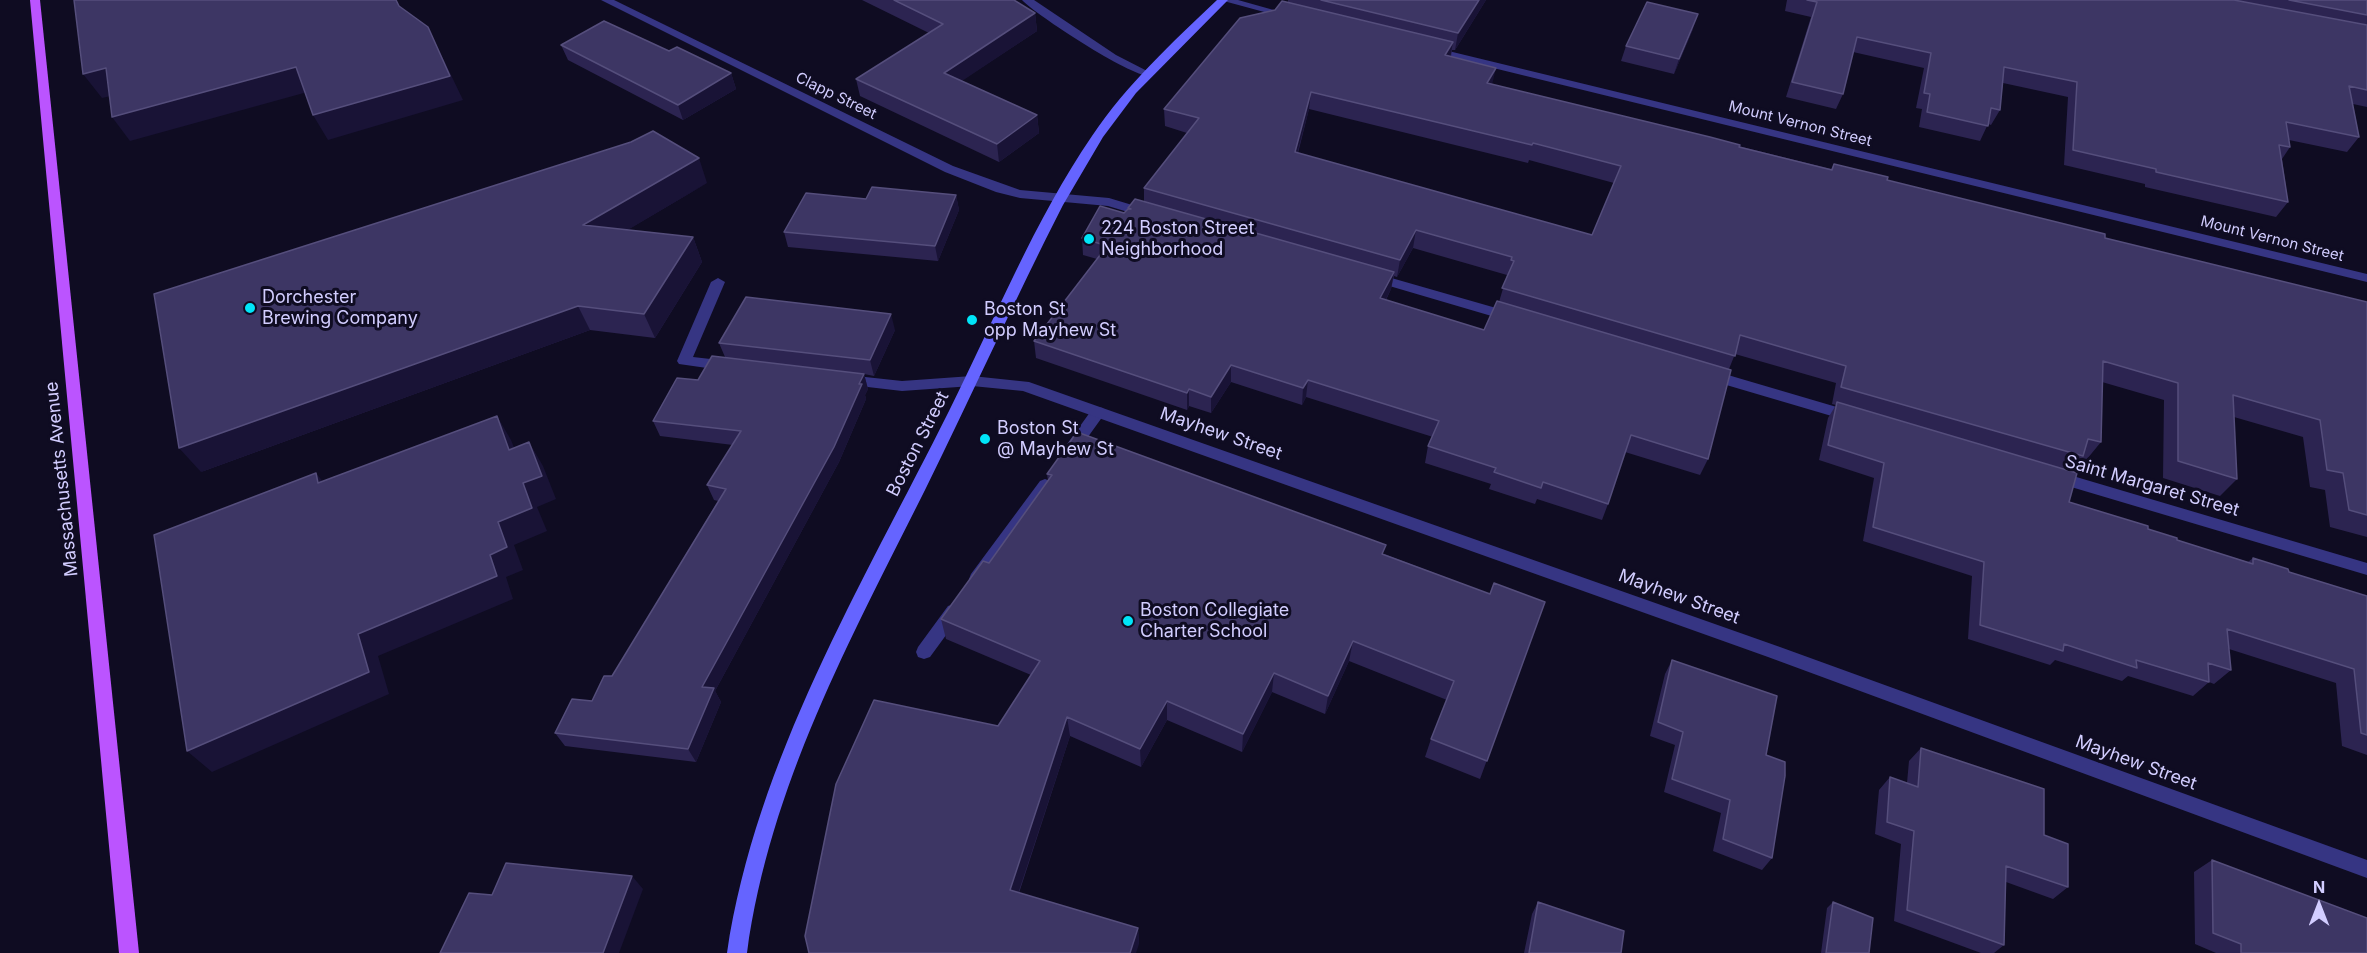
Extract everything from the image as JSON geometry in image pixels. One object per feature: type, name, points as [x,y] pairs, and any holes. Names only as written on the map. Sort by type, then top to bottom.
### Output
[{"type":"main road","name":"Massachusetts Avenue","points":[[35,0],[129,953]]},
{"type":"main road","name":"Boston Street","points":[[737,953],[742,907],[759,838],[784,770],[827,672],[1060,199],[1120,105],[1147,74],[1224,0]]},
{"type":"street","name":"Clapp Street","points":[[606,0],[949,169],[1010,191],[1060,199]]},
{"type":"street","points":[[1027,0],[1112,57],[1147,74]]},
{"type":"street","points":[[1224,0],[1306,20]]},
{"type":"street","name":"Mount Vernon Street","points":[[1422,48],[2367,278]]},
{"type":"street","points":[[1060,199],[1109,202],[1166,219]]},
{"type":"street","points":[[1355,272],[1524,320]]},
{"type":"street","points":[[718,282],[684,361],[742,367]]},
{"type":"street","points":[[1695,371],[1866,421]]},
{"type":"street","name":"Mayhew Street","points":[[833,378],[902,386],[972,381],[1024,386],[1774,652],[2367,869]]},
{"type":"street","points":[[924,652],[1098,412]]},
{"type":"street","name":"Saint Margaret Street","points":[[2038,471],[2367,569]]},
{"type":"building","points":[[74,0],[396,0],[399,6],[428,27],[450,76],[313,115],[296,67],[112,117],[106,68],[83,74]]},
{"type":"building","points":[[894,0],[1014,0],[1035,13],[944,73],[1037,115],[997,144],[856,79],[943,24]]},
{"type":"building","points":[[1321,0],[1479,0],[1458,33]]},
{"type":"building","points":[[1807,0],[2234,0],[2367,25],[2367,90],[2349,86],[2359,137],[2286,122],[2290,147],[2279,145],[2288,202],[2156,172],[2156,169],[2073,150],[2077,82],[2004,67],[2000,110],[1991,108],[1988,126],[1927,112],[1930,94],[1924,93],[1931,53],[1857,37],[1843,94],[1792,82],[1817,2]]},
{"type":"building","points":[[2289,0],[2367,0],[2367,15]]},
{"type":"building","points":[[1282,1],[1453,42],[1445,55],[1496,68],[1487,83],[1710,137],[1740,145],[1739,147],[1832,170],[1834,164],[1888,177],[1887,180],[2105,234],[2105,238],[2367,302],[2367,515],[2349,510],[2343,473],[2327,470],[2320,420],[2233,395],[2237,479],[2178,461],[2178,383],[2103,361],[2101,442],[2088,439],[2083,456],[1841,387],[1846,366],[1740,335],[1735,356],[1502,288],[1514,261],[1511,260],[1512,257],[1416,230],[1400,260],[1144,188],[1199,118],[1164,109],[1240,18],[1275,10]],"holes":[[[1311,92],[1532,145],[1533,143],[1621,166],[1592,235],[1295,152]]]},
{"type":"building","points":[[1647,2],[1698,14],[1679,59],[1626,46]]},
{"type":"building","points":[[604,21],[669,51],[677,47],[731,73],[678,105],[561,45]]},
{"type":"building","points":[[653,131],[699,158],[583,225],[693,237],[644,314],[578,306],[179,448],[154,294],[631,142]]},
{"type":"building","points":[[872,187],[956,195],[935,246],[784,232],[806,193],[866,199]]},
{"type":"building","points":[[1135,199],[1394,272],[1380,298],[1484,330],[1497,301],[1731,370],[1708,459],[1631,435],[1608,504],[1543,482],[1541,488],[1494,472],[1496,468],[1428,446],[1439,421],[1308,380],[1303,388],[1231,365],[1211,397],[1189,389],[1187,393],[1034,341],[1107,246],[1082,238],[1100,206],[1124,213],[1131,209],[1128,208]]},
{"type":"building","points":[[746,297],[891,314],[870,360],[719,343]]},
{"type":"building","points":[[712,356],[864,374],[859,384],[862,384],[834,447],[702,687],[714,688],[688,749],[555,733],[572,699],[592,701],[604,676],[612,676],[726,489],[707,485],[741,431],[653,421],[677,378],[698,380]]},
{"type":"building","points":[[1837,402],[2077,473],[2069,502],[2148,526],[2148,529],[2177,538],[2177,540],[2253,564],[2253,558],[2288,569],[2289,572],[2367,596],[2367,735],[2361,733],[2354,669],[2227,629],[2231,670],[2208,663],[2209,682],[2136,660],[2137,668],[2064,644],[2063,651],[1980,625],[1984,562],[1873,527],[1884,463],[1828,445]]},
{"type":"building","points":[[497,416],[509,450],[529,442],[542,476],[523,483],[532,508],[498,522],[507,547],[490,555],[497,576],[358,634],[369,672],[187,751],[154,535],[316,473],[318,483]]},
{"type":"building","points":[[1077,432],[1386,545],[1382,554],[1490,594],[1494,583],[1545,602],[1487,761],[1431,739],[1454,681],[1353,641],[1328,696],[1274,673],[1243,734],[1167,701],[1140,749],[1067,717],[1010,890],[1138,928],[1130,953],[809,953],[805,936],[836,784],[874,700],[998,726],[1040,661],[941,619],[983,561],[989,563],[1052,475],[1047,474]]},
{"type":"building","points":[[1672,660],[1777,696],[1766,755],[1785,762],[1785,776],[1772,858],[1723,839],[1730,800],[1672,779],[1683,732],[1658,722]]},
{"type":"building","points":[[1921,748],[2044,789],[2044,835],[2068,844],[2068,887],[2006,866],[2004,945],[1907,910],[1914,831],[1887,822],[1890,777],[1918,787]]},
{"type":"building","points":[[2212,860],[2367,918],[2367,953],[2241,953],[2241,944],[2213,933]]},
{"type":"building","points":[[506,863],[632,876],[603,953],[440,953],[469,893],[492,895]]},
{"type":"building","points":[[1538,902],[1624,931],[1621,953],[1529,953]]},
{"type":"building","points":[[1833,902],[1873,918],[1869,953],[1826,953]]},
{"type":"place","name":"224 Boston Street Neighborhood","points":[[1089,239]]},
{"type":"place","name":"Dorchester Brewing Company","points":[[250,308]]},
{"type":"place","name":"Boston St opp Mayhew St","points":[[972,320]]},
{"type":"place","name":"Boston St @ Mayhew St","points":[[985,439]]},
{"type":"place","name":"Boston Collegiate Charter School","points":[[1128,621]]}]
